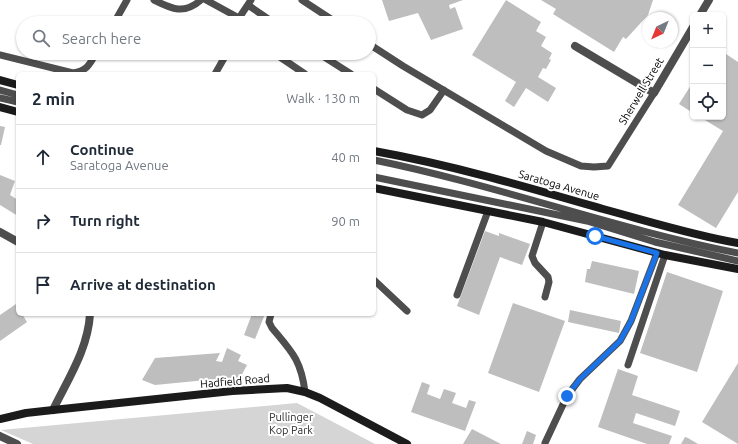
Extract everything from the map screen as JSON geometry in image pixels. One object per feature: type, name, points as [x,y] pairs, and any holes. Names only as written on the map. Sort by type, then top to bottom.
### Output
[{"type":"main road","points":[[0,80],[16,84]]},
{"type":"main road","points":[[0,107],[16,111]]},
{"type":"main road","name":"Saratoga Avenue","points":[[376,151],[453,167],[684,231],[738,243]]},
{"type":"main road","points":[[376,188],[542,222],[661,254],[738,269]]},
{"type":"main road","name":"Hadfield Road","points":[[0,419],[26,413],[52,410],[267,388],[287,388],[304,392],[407,444]]},
{"type":"street","points":[[702,12],[709,0]]},
{"type":"street","name":"Sherwell Street","points":[[654,93],[690,31]]},
{"type":"street","points":[[574,46],[654,93]]},
{"type":"street","points":[[0,232],[16,241]]},
{"type":"street","points":[[52,410],[84,347],[88,336],[90,316]]},
{"type":"street","points":[[0,436],[17,444]]},
{"type":"lane","points":[[118,16],[127,0]]},
{"type":"lane","points":[[154,0],[173,9],[190,8],[201,0]]},
{"type":"lane","points":[[206,0],[231,16]]},
{"type":"lane","points":[[302,0],[326,16]]},
{"type":"lane","points":[[242,16],[250,2],[266,16]]},
{"type":"lane","points":[[376,48],[444,90],[430,110],[422,115],[407,110],[376,90]]},
{"type":"lane","points":[[0,55],[16,59]]},
{"type":"lane","points":[[20,60],[69,72]]},
{"type":"lane","points":[[82,72],[88,68],[92,60]]},
{"type":"lane","points":[[216,72],[223,60]]},
{"type":"lane","points":[[284,60],[302,72]]},
{"type":"lane","points":[[329,60],[348,72]]},
{"type":"lane","points":[[0,90],[16,94]]},
{"type":"lane","name":"Sherwell Street","points":[[444,90],[546,151],[581,166],[594,167],[608,166],[654,93]]},
{"type":"lane","points":[[0,98],[16,102]]},
{"type":"lane","points":[[376,160],[464,180],[662,236],[738,253]]},
{"type":"lane","points":[[376,177],[587,221],[655,242],[738,261]]},
{"type":"lane","points":[[457,295],[488,211]]},
{"type":"lane","points":[[542,222],[532,256],[534,263],[548,277],[549,282],[545,297]]},
{"type":"lane","points":[[628,365],[661,254]]},
{"type":"lane","points":[[545,443],[567,396],[580,379],[620,341],[631,321],[661,254]]},
{"type":"lane","points":[[376,282],[407,311]]},
{"type":"lane","points":[[270,316],[269,322],[272,328],[298,361],[302,372],[304,392]]},
{"type":"green space","name":"Pullinger Kop Park","points":[[297,403],[375,444],[33,444],[1,430]]},
{"type":"building","points":[[382,0],[463,0],[449,5],[450,9],[455,7],[463,29],[431,40],[418,13],[389,21]]},
{"type":"building","points":[[506,0],[541,22],[536,31],[546,37],[541,46],[552,53],[549,59],[551,60],[546,69],[543,68],[538,77],[556,88],[548,102],[526,88],[514,107],[505,101],[516,82],[472,55]]},
{"type":"building","points":[[541,0],[653,0],[649,12],[642,12],[642,22],[626,39],[623,37],[614,52],[553,14],[556,9]]},
{"type":"building","points":[[726,54],[738,62],[738,192],[716,228],[678,205],[723,131],[705,120],[726,120]]},
{"type":"building","points":[[690,87],[690,111],[679,104]]},
{"type":"building","points":[[0,126],[5,127],[1,145],[0,145]]},
{"type":"building","points":[[0,175],[15,181],[10,195],[16,199],[16,215],[0,205]]},
{"type":"building","points":[[485,231],[499,236],[499,233],[530,244],[522,265],[500,257],[479,315],[457,306]]},
{"type":"building","points":[[592,261],[639,271],[634,294],[585,282],[587,269],[590,269]]},
{"type":"building","points":[[667,272],[723,291],[697,372],[640,353]]},
{"type":"building","points":[[513,303],[565,321],[539,392],[488,373]]},
{"type":"building","points":[[16,304],[16,316],[23,316],[27,322],[0,341],[0,315]]},
{"type":"building","points":[[570,310],[621,321],[619,333],[568,322]]},
{"type":"building","points":[[251,316],[264,316],[255,339],[244,335]]},
{"type":"building","points":[[227,348],[241,355],[238,361],[247,365],[239,380],[227,378],[155,385],[142,380],[155,358],[220,353],[216,361],[222,362]]},
{"type":"building","points":[[738,363],[738,444],[702,422]]},
{"type":"building","points":[[618,369],[638,376],[632,395],[680,411],[675,426],[636,413],[633,423],[672,436],[669,444],[647,444],[598,427]]},
{"type":"building","points":[[422,382],[430,385],[427,394],[440,399],[444,389],[456,393],[452,403],[466,408],[469,400],[476,402],[465,431],[411,412]]},
{"type":"building","points":[[472,429],[501,444],[463,444]]},
{"type":"building","points":[[527,431],[536,435],[533,444],[522,444]]},
{"type":"building","points":[[685,437],[688,438],[698,444],[681,444]]},
{"type":"route","points":[[567,396],[580,379],[620,341],[631,321],[657,253],[595,236]]}]
